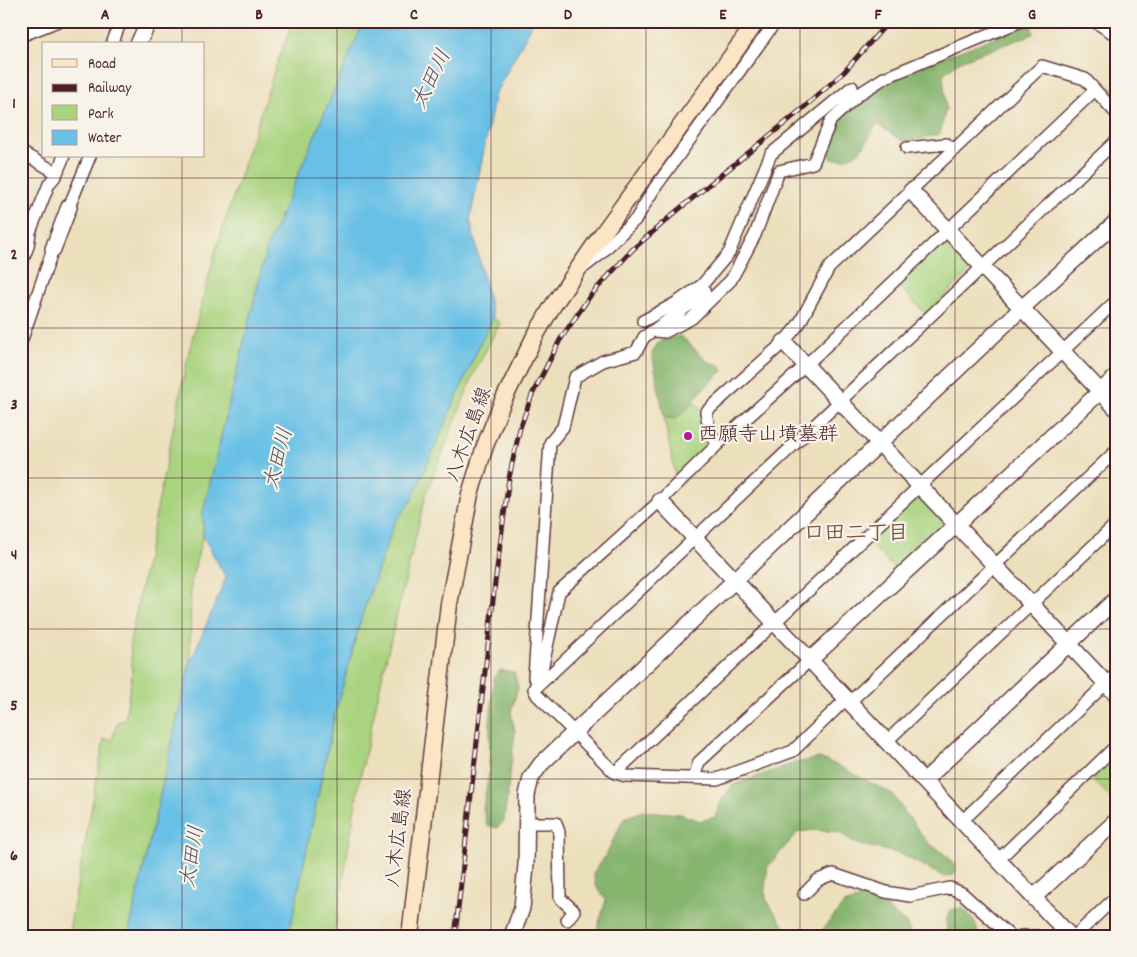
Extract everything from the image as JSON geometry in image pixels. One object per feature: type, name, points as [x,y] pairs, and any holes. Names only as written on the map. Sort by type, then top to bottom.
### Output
[{"type":"main road","name":"八木広島線","points":[[410,936],[449,604],[470,494],[485,446],[502,403],[535,336],[603,232],[757,21]]},
{"type":"street","points":[[21,36],[58,21]]},
{"type":"street","points":[[113,42],[122,21]]},
{"type":"street","points":[[576,272],[598,257],[636,219],[660,182],[776,21]]},
{"type":"street","points":[[652,331],[664,332],[692,318],[731,280],[755,234],[780,171],[813,163],[831,120],[859,94],[884,78],[1021,21]]},
{"type":"street","points":[[1094,21],[1116,34]]},
{"type":"street","points":[[139,42],[148,22]]},
{"type":"street","points":[[718,444],[710,433],[706,412],[784,342],[799,324],[829,268],[1042,66],[1084,79],[1116,113]]},
{"type":"street","points":[[643,321],[676,303],[702,285],[729,253],[772,154],[852,86]]},
{"type":"street","points":[[534,689],[541,674],[559,592],[660,501],[718,444],[806,364],[1095,90]]},
{"type":"street","points":[[534,689],[1116,140]]},
{"type":"street","points":[[907,148],[946,144],[954,150]]},
{"type":"street","points":[[21,152],[57,173]]},
{"type":"street","points":[[21,264],[28,246],[30,232],[49,184],[57,173],[63,158]]},
{"type":"street","points":[[21,342],[69,207],[89,158]]},
{"type":"street","points":[[910,191],[1116,408]]},
{"type":"street","points":[[512,936],[522,908],[526,865],[526,795],[530,778],[541,764],[1022,308],[1116,222]]},
{"type":"street","points":[[702,285],[705,294],[644,337],[636,352],[603,361],[575,377],[563,427],[550,442],[534,689],[537,695],[615,773],[626,776],[717,779],[793,751],[841,704],[856,696],[1116,451]]},
{"type":"street","points":[[615,773],[1116,301]]},
{"type":"street","points":[[784,342],[1068,644],[1112,684],[962,821]]},
{"type":"street","points":[[694,778],[699,762],[1116,377]]},
{"type":"street","points":[[660,501],[1070,936]]},
{"type":"street","points":[[887,741],[1116,524]]},
{"type":"street","points":[[924,781],[1116,599]]},
{"type":"street","points":[[547,649],[553,660],[564,661]]},
{"type":"street","points":[[998,859],[1116,746]]},
{"type":"street","points":[[1034,898],[1116,821]]},
{"type":"street","points":[[526,823],[556,823],[559,832],[560,898],[574,912],[567,920]]},
{"type":"street","points":[[804,894],[818,880],[833,874],[886,892],[910,896],[950,888],[962,893],[1010,936]]},
{"type":"street","points":[[1075,936],[1116,897]]},
{"type":"street","points":[[1021,936],[1036,936]]},
{"type":"green space","points":[[293,21],[364,21],[267,247],[203,512],[203,536],[191,581],[190,663],[128,936],[68,936],[104,739],[112,740],[118,721],[125,720],[132,673],[130,642],[189,351],[216,249],[276,66]]},
{"type":"green space","points":[[1031,23],[1033,34],[960,61],[943,74],[946,108],[940,134],[905,142],[877,124],[861,150],[850,157],[832,159],[825,150],[836,122],[864,97],[930,63]]},
{"type":"green space","points":[[1105,86],[1116,89],[1116,104],[1102,91]]},
{"type":"green space","points":[[943,241],[948,242],[970,265],[970,271],[926,314],[897,284]]},
{"type":"green space","points":[[493,318],[500,323],[474,373],[426,494],[384,668],[359,783],[334,936],[287,936],[293,916],[334,718],[363,612],[394,524],[411,501]]},
{"type":"green space","points":[[681,336],[708,362],[720,365],[723,371],[675,419],[664,417],[652,353],[659,341]]},
{"type":"green space","points":[[693,401],[706,412],[718,444],[677,484],[664,417],[675,419]]},
{"type":"green space","points":[[914,498],[922,499],[943,521],[942,529],[897,571],[868,541]]},
{"type":"green space","points":[[500,670],[514,672],[518,687],[511,712],[515,732],[504,821],[497,828],[487,825],[483,808],[489,773],[490,722],[494,678]]},
{"type":"green space","points":[[1116,753],[1116,803],[1090,777]]},
{"type":"green space","points":[[819,758],[839,766],[892,794],[926,841],[948,857],[955,866],[954,875],[944,877],[901,854],[857,844],[838,832],[814,830],[798,832],[768,866],[765,886],[766,899],[783,925],[797,936],[595,936],[606,900],[596,886],[593,873],[605,857],[624,818],[643,811],[680,814],[700,821],[715,817],[722,799],[733,785],[792,764]]},
{"type":"green space","points":[[863,890],[883,901],[890,911],[906,923],[912,936],[817,936],[844,904],[861,899]]},
{"type":"green space","points":[[962,908],[973,920],[978,936],[947,936],[947,918],[951,910]]},
{"type":"water","name":"太田川","points":[[364,21],[534,21],[495,94],[470,220],[493,318],[411,501],[394,524],[363,612],[334,718],[293,916],[287,936],[128,936],[190,663],[226,578],[203,536],[203,512],[267,247]]},
{"type":"waterway","points":[[107,42],[110,35]]},
{"type":"railway","points":[[455,936],[495,583],[509,478],[520,428],[532,395],[560,340],[590,296],[633,249],[844,72],[889,21]]},
{"type":"place","name":"西願寺山墳墓群","points":[[688,436]]},
{"type":"district","name":"口田二丁目","points":[[856,535]]}]
